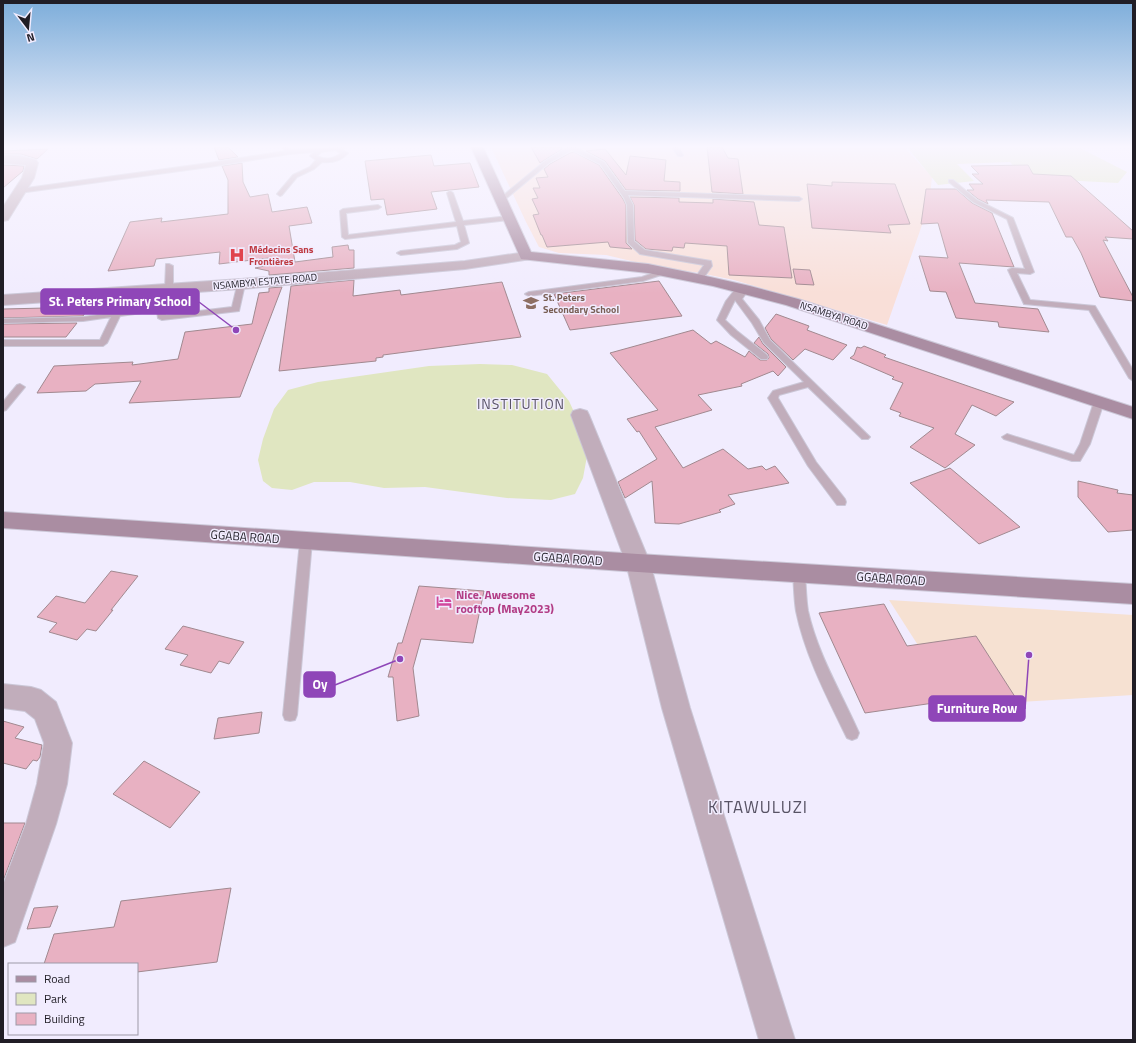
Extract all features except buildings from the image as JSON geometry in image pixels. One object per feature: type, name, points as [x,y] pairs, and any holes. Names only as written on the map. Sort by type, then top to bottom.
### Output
[{"type":"main road","points":[[499,196],[526,256]]},
{"type":"main road","name":"NSAMBYA ROAD","points":[[526,256],[606,263],[664,271],[743,289],[792,302],[1133,412]]},
{"type":"main road","name":"GGABA ROAD","points":[[3,520],[638,564],[1133,594]]},
{"type":"street","points":[[3,217],[16,196]]},
{"type":"street","name":"NSAMBYA ESTATE ROAD","points":[[3,300],[242,284],[465,265],[526,256]]},
{"type":"street","points":[[580,415],[638,564],[676,708],[777,1040]]},
{"type":"street","points":[[3,696],[31,699],[46,711],[58,743],[52,784],[41,824],[3,930]]},
{"type":"lane","points":[[401,253],[457,247],[465,243],[451,196]]},
{"type":"lane","points":[[501,200],[506,196]]},
{"type":"lane","points":[[625,196],[630,205],[630,242],[643,252],[708,263],[708,266],[699,278]]},
{"type":"lane","points":[[702,196],[799,199]]},
{"type":"lane","points":[[968,196],[975,202],[991,207],[1010,218],[1030,272],[1012,270],[1027,302],[1092,308],[1133,378]]},
{"type":"lane","points":[[378,207],[343,211],[345,237],[509,218]]},
{"type":"lane","points":[[169,266],[169,289]]},
{"type":"lane","points":[[529,294],[643,279],[664,271]]},
{"type":"lane","points":[[3,321],[83,319],[161,308],[162,318],[236,309],[242,284]]},
{"type":"lane","points":[[743,289],[730,301],[721,320],[764,356]]},
{"type":"lane","points":[[743,289],[738,299],[756,322],[767,341],[865,437]]},
{"type":"lane","points":[[3,343],[102,343],[117,313]]},
{"type":"lane","points":[[811,383],[776,393],[773,398],[801,443],[812,464],[841,502]]},
{"type":"lane","points":[[3,408],[20,387]]},
{"type":"lane","points":[[1007,437],[1076,459],[1085,444],[1099,402]]},
{"type":"lane","points":[[290,715],[306,541]]},
{"type":"lane","points":[[799,574],[802,609],[810,636],[852,733]]},
{"type":"shaded area","points":[[514,196],[930,196],[929,205],[887,325],[734,280],[695,272],[669,270],[606,255],[559,253],[539,247]]},
{"type":"shaded area","points":[[889,600],[1133,615],[1133,695],[957,706]]},
{"type":"green space","points":[[480,364],[512,365],[547,374],[569,401],[589,445],[583,478],[575,494],[551,500],[507,498],[425,487],[384,488],[350,482],[314,482],[292,490],[272,488],[263,481],[258,460],[263,439],[274,409],[288,390],[318,382],[429,366]]},
{"type":"place","name":"Médecins Sans Frontières","points":[[237,255]]},
{"type":"place","name":"St. Peters Secondary School","points":[[531,303]]},
{"type":"place","name":"St. Peters Primary School","points":[[236,330]]},
{"type":"place","name":"Nice. Awesome rooftop (May2023)","points":[[444,602]]},
{"type":"place","name":"Furniture Row","points":[[1029,655]]},
{"type":"place","name":"Oy","points":[[400,659]]},
{"type":"district","name":"INSTITUTION","points":[[521,404]]},
{"type":"district","name":"KITAWULUZI","points":[[758,807]]}]
